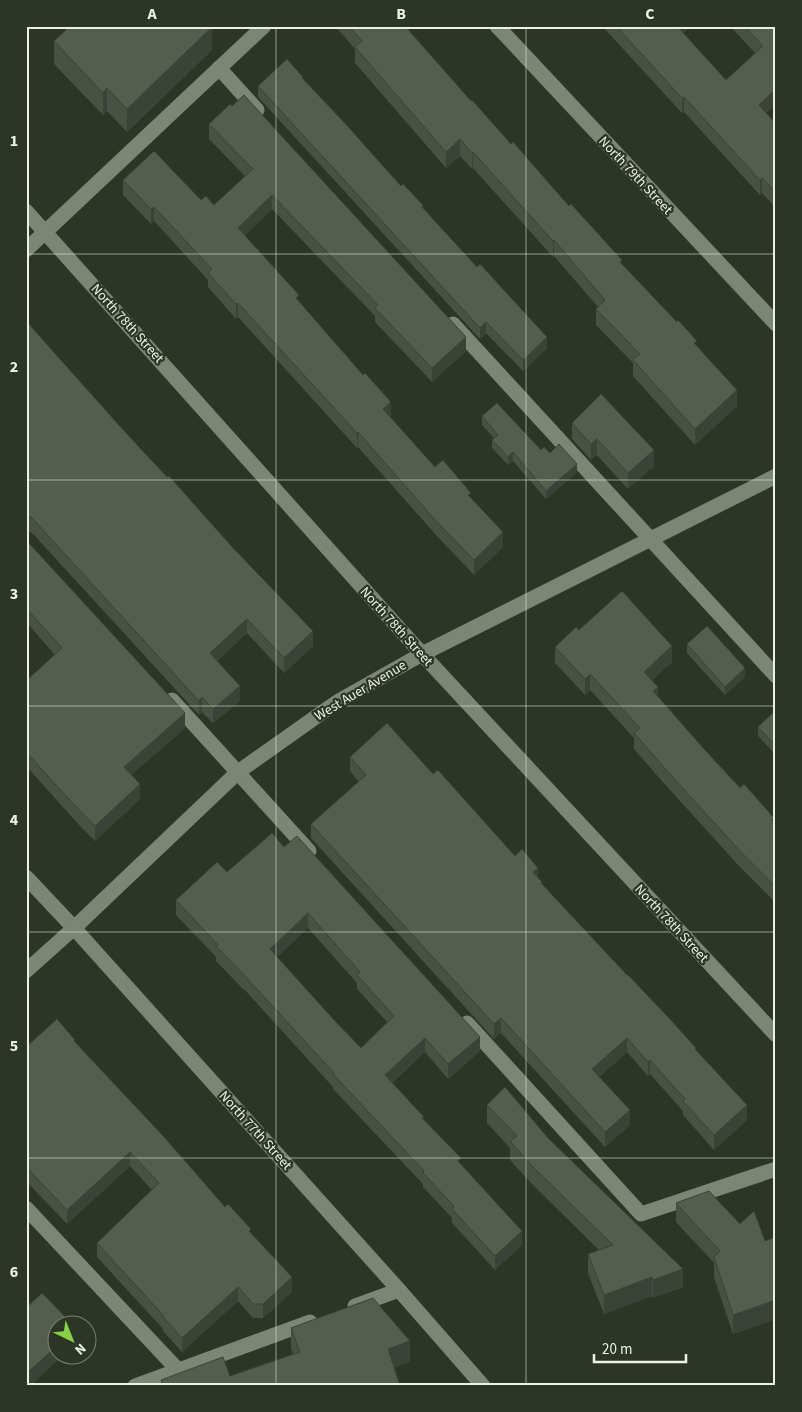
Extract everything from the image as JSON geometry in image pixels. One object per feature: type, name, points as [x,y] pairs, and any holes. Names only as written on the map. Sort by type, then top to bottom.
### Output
[{"type":"street","points":[[26,250],[264,26]]},
{"type":"street","name":"North 79th Street","points":[[497,26],[776,324]]},
{"type":"street","points":[[219,68],[266,120]]},
{"type":"street","name":"North 78th Street","points":[[26,210],[422,654],[776,1034]]},
{"type":"street","points":[[440,310],[776,676]]},
{"type":"street","name":"West Auer Avenue","points":[[26,971],[238,772],[336,702],[422,654],[776,476]]},
{"type":"street","points":[[165,692],[320,863]]},
{"type":"street","name":"North 77th Street","points":[[26,877],[74,928],[483,1386]]},
{"type":"street","points":[[454,1009],[641,1214],[776,1168]]},
{"type":"street","points":[[26,1208],[178,1370]]},
{"type":"street","points":[[342,1310],[399,1290]]},
{"type":"street","points":[[135,1386],[324,1317]]},
{"type":"building","points":[[70,26],[212,27],[127,109],[107,88],[103,93],[54,41]]},
{"type":"building","points":[[349,26],[405,26],[511,144],[513,142],[569,206],[571,204],[622,260],[620,262],[677,322],[678,320],[697,341],[694,343],[737,390],[695,429],[633,360],[640,354],[596,309],[605,300],[554,240],[460,139],[446,152],[355,47],[362,41]]},
{"type":"building","points":[[616,26],[677,26],[726,80],[763,46],[744,26],[776,26],[776,89],[759,105],[776,124],[776,193],[762,178],[760,180]]},
{"type":"building","points":[[287,59],[302,78],[401,186],[403,184],[477,267],[480,264],[547,337],[523,360],[486,322],[480,328],[258,86]]},
{"type":"building","points":[[244,95],[466,337],[432,368],[375,308],[378,305],[272,195],[238,228],[299,295],[296,298],[363,375],[365,373],[391,402],[383,409],[435,467],[443,460],[471,493],[468,495],[503,532],[474,560],[437,522],[358,432],[208,273],[212,269],[154,207],[151,209],[123,180],[154,151],[201,200],[206,196],[214,205],[253,169],[209,124],[230,104],[232,106]]},
{"type":"building","points":[[26,321],[126,433],[167,477],[169,476],[234,549],[313,631],[284,658],[247,619],[210,653],[240,686],[213,709],[202,697],[199,701],[33,519],[26,516]]},
{"type":"building","points":[[601,394],[654,450],[628,473],[597,439],[591,444],[572,423]]},
{"type":"building","points":[[497,403],[541,450],[544,447],[550,453],[559,444],[577,464],[546,491],[513,452],[508,457],[492,440],[498,435],[482,416]]},
{"type":"building","points":[[26,540],[185,713],[124,767],[140,784],[95,826],[26,752],[26,681],[62,648],[26,608]]},
{"type":"building","points":[[622,591],[672,646],[644,672],[658,687],[653,691],[740,788],[744,784],[774,818],[772,820],[776,825],[776,887],[739,850],[634,733],[640,728],[590,674],[585,679],[555,647],[576,627],[579,630]]},
{"type":"building","points":[[707,626],[745,668],[725,687],[687,644]]},
{"type":"building","points":[[776,710],[776,746],[758,727]]},
{"type":"building","points":[[387,723],[433,774],[438,770],[515,856],[522,849],[538,868],[533,872],[541,883],[669,1018],[747,1105],[714,1135],[683,1101],[685,1099],[650,1060],[648,1062],[627,1038],[592,1069],[630,1110],[605,1132],[501,1018],[494,1024],[311,824],[366,775],[350,757]]},
{"type":"building","points":[[272,833],[284,847],[297,836],[480,1037],[448,1064],[425,1038],[385,1075],[424,1117],[422,1118],[461,1158],[458,1161],[522,1231],[495,1256],[452,1209],[454,1206],[423,1173],[424,1171],[333,1074],[176,900],[217,862],[227,872]],"holes":[[[308,913],[360,972],[357,975],[394,1016],[361,1048],[270,949]]]},
{"type":"building","points":[[57,1019],[74,1041],[165,1138],[225,1207],[228,1204],[251,1229],[249,1231],[292,1277],[263,1304],[253,1304],[238,1287],[182,1338],[97,1243],[159,1183],[130,1152],[67,1210],[26,1167],[26,1047]]},
{"type":"building","points":[[505,1087],[548,1138],[683,1269],[653,1280],[652,1277],[604,1295],[588,1254],[613,1245],[532,1166],[510,1141],[517,1136],[487,1105]]},
{"type":"building","points":[[709,1191],[740,1224],[754,1211],[765,1241],[776,1237],[776,1300],[733,1315],[714,1257],[720,1251],[676,1203]]},
{"type":"building","points":[[42,1293],[62,1314],[48,1314],[48,1354],[26,1374],[26,1308]]},
{"type":"building","points":[[373,1298],[410,1341],[388,1349],[400,1386],[163,1386],[161,1380],[223,1357],[230,1376],[300,1352],[291,1328]]}]
